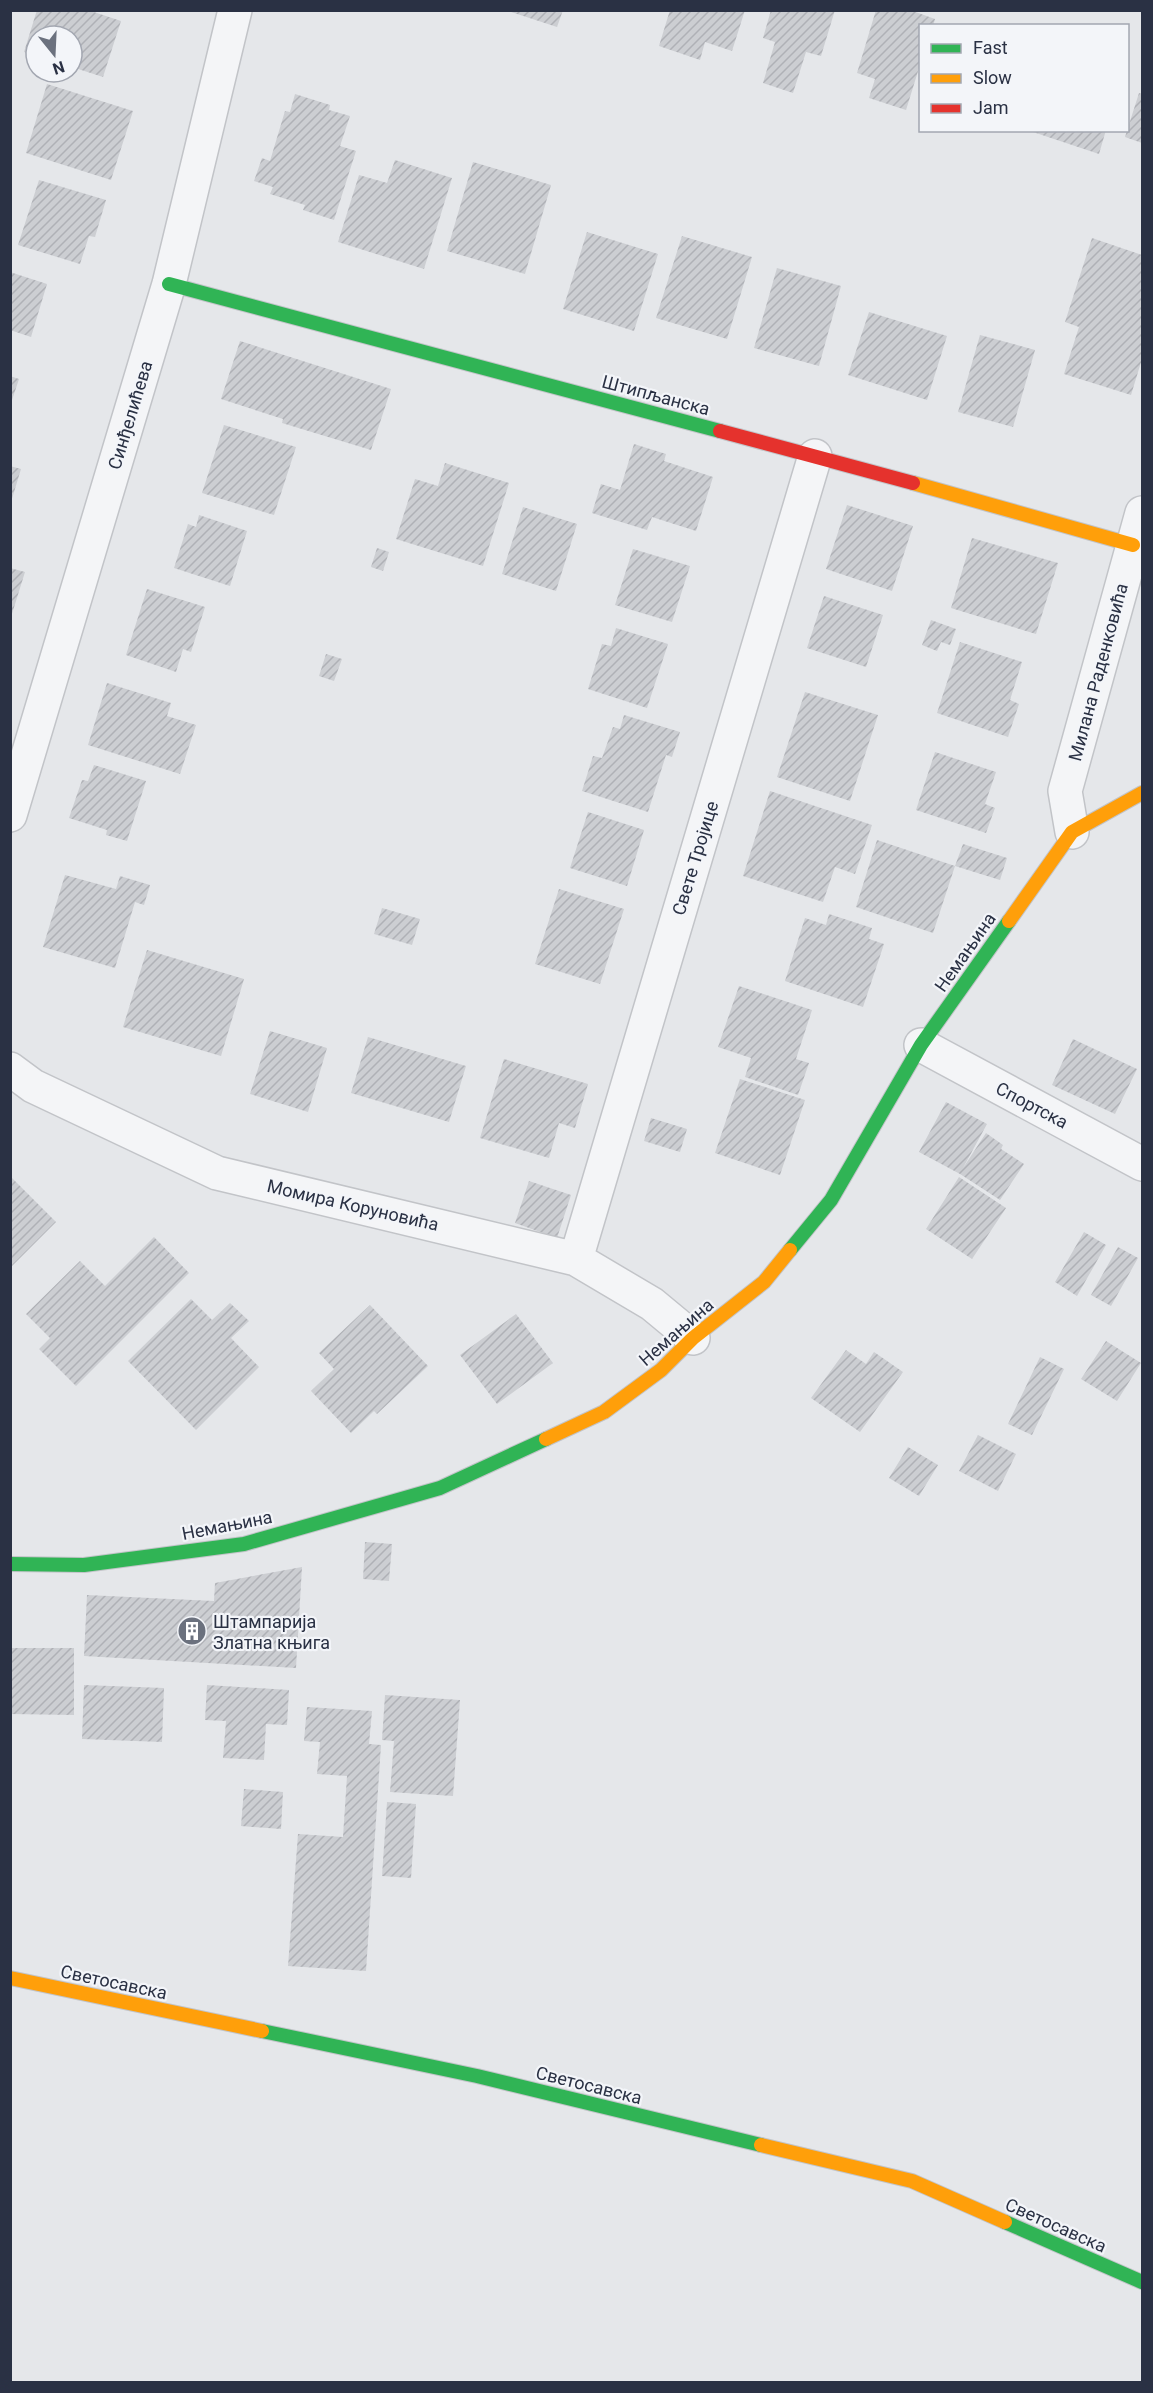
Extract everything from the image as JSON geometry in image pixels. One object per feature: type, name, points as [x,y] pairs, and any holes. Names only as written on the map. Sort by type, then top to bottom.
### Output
[{"type":"street","name":"Синђелићева","points":[[10,815],[169,284],[235,10]]},
{"type":"street","name":"Штипљанска","points":[[169,284],[815,456],[1133,546]]},
{"type":"street","name":"Свете Тројице","points":[[576,1259],[815,456]]},
{"type":"street","name":"Милана Раденковића","points":[[1072,832],[1065,791],[1143,513]]},
{"type":"street","name":"Немањина","points":[[10,1564],[84,1565],[244,1544],[440,1488],[604,1412],[661,1370],[693,1338],[764,1282],[831,1200],[921,1045],[1072,832],[1143,793]]},
{"type":"street","name":"Спортска","points":[[921,1045],[1143,1164]]},
{"type":"street","name":"Момира Коруновића","points":[[10,1069],[33,1086],[217,1173],[576,1259],[652,1304],[693,1338]]},
{"type":"street","name":"Светосавска","points":[[10,1978],[477,2076],[912,2181],[1143,2282]]},
{"type":"building","points":[[37,10],[88,10],[121,21],[103,77],[84,71],[84,24],[33,24]]},
{"type":"building","points":[[505,10],[563,10],[557,27]]},
{"type":"building","points":[[670,10],[745,10],[732,51],[705,42],[700,60],[659,46]]},
{"type":"building","points":[[771,10],[835,10],[821,56],[806,52],[793,93],[763,83],[775,42],[763,38]]},
{"type":"building","points":[[876,10],[910,10],[935,19],[934,24],[919,24],[919,68],[906,110],[869,98],[875,79],[857,73]]},
{"type":"building","points":[[47,84],[133,111],[111,180],[26,153]]},
{"type":"building","points":[[1139,93],[1142,94],[1142,143],[1125,137],[1127,132],[1129,132],[1129,124]]},
{"type":"building","points":[[295,94],[330,105],[329,110],[350,116],[340,146],[356,151],[334,220],[303,210],[305,205],[270,194],[273,187],[254,181],[262,158],[270,161],[285,111],[290,112]]},
{"type":"building","points":[[1033,132],[1105,132],[1099,154]]},
{"type":"building","points":[[395,160],[452,178],[424,269],[338,242],[359,175],[387,183]]},
{"type":"building","points":[[473,162],[551,185],[525,274],[447,251]]},
{"type":"building","points":[[39,180],[106,200],[95,237],[89,236],[80,264],[18,245]]},
{"type":"building","points":[[587,232],[658,254],[634,331],[563,309]]},
{"type":"building","points":[[682,236],[752,257],[727,339],[656,318]]},
{"type":"building","points":[[1092,238],[1142,255],[1142,359],[1131,395],[1064,374],[1079,327],[1065,322]]},
{"type":"building","points":[[777,268],[841,286],[819,366],[754,348]]},
{"type":"building","points":[[10,272],[47,284],[31,337],[10,330]]},
{"type":"building","points":[[869,312],[947,336],[927,400],[848,375]]},
{"type":"building","points":[[980,335],[1035,350],[1013,427],[958,412]]},
{"type":"building","points":[[240,341],[391,389],[371,450],[282,423],[283,419],[221,399]]},
{"type":"building","points":[[10,376],[19,379],[11,403],[10,403]]},
{"type":"building","points":[[224,425],[296,447],[274,515],[202,493]]},
{"type":"building","points":[[634,444],[666,454],[664,461],[713,477],[696,531],[652,517],[647,530],[592,513],[601,484],[620,490]]},
{"type":"building","points":[[445,463],[509,483],[483,566],[396,539],[415,479],[438,486]]},
{"type":"building","points":[[10,466],[21,469],[11,502],[10,502]]},
{"type":"building","points":[[847,505],[913,526],[892,591],[826,569]]},
{"type":"building","points":[[523,507],[577,524],[556,591],[502,574]]},
{"type":"building","points":[[199,515],[247,531],[230,586],[174,568],[188,524],[196,527]]},
{"type":"building","points":[[972,538],[1058,563],[1036,634],[951,608]]},
{"type":"building","points":[[377,548],[389,552],[383,571],[371,567]]},
{"type":"building","points":[[633,549],[690,566],[672,622],[615,605]]},
{"type":"building","points":[[10,568],[25,572],[11,617],[10,617]]},
{"type":"building","points":[[147,589],[205,607],[191,652],[183,649],[176,672],[126,655]]},
{"type":"building","points":[[824,596],[883,615],[866,667],[807,648]]},
{"type":"building","points":[[931,620],[956,629],[950,645],[941,642],[937,651],[922,645]]},
{"type":"building","points":[[616,628],[668,644],[647,708],[588,689],[602,644],[611,646]]},
{"type":"building","points":[[960,642],[1022,662],[1010,700],[1019,704],[1008,737],[937,713]]},
{"type":"building","points":[[326,654],[342,659],[334,681],[319,676]]},
{"type":"building","points":[[107,683],[171,703],[167,716],[196,725],[180,774],[88,745]]},
{"type":"building","points":[[805,692],[878,715],[850,801],[777,777]]},
{"type":"building","points":[[624,715],[680,732],[672,757],[666,755],[648,812],[582,791],[593,756],[602,758],[613,727],[620,729]]},
{"type":"building","points":[[935,752],[996,772],[985,804],[995,808],[986,833],[916,810]]},
{"type":"building","points":[[94,765],[146,781],[127,841],[106,835],[107,830],[69,818],[82,780],[88,781]]},
{"type":"building","points":[[770,791],[872,825],[855,874],[835,867],[823,902],[743,876]]},
{"type":"building","points":[[588,812],[644,830],[627,886],[570,868]]},
{"type":"building","points":[[877,840],[955,866],[933,933],[856,907]]},
{"type":"building","points":[[963,844],[1007,858],[1000,880],[955,866]]},
{"type":"building","points":[[65,875],[116,889],[120,876],[150,885],[144,905],[135,902],[115,968],[43,947]]},
{"type":"building","points":[[559,889],[624,909],[600,984],[535,964]]},
{"type":"building","points":[[382,908],[420,919],[412,945],[374,934]]},
{"type":"building","points":[[829,914],[872,928],[869,939],[884,944],[863,1007],[785,981],[805,918],[826,925]]},
{"type":"building","points":[[147,950],[244,979],[221,1056],[123,1027]]},
{"type":"building","points":[[739,986],[812,1010],[796,1059],[809,1063],[798,1095],[745,1077],[751,1058],[718,1047]]},
{"type":"building","points":[[270,1031],[327,1048],[308,1112],[250,1094]]},
{"type":"building","points":[[368,1037],[466,1066],[449,1122],[351,1093]]},
{"type":"building","points":[[1073,1039],[1137,1069],[1115,1114],[1052,1085]]},
{"type":"building","points":[[504,1059],[588,1084],[575,1128],[559,1123],[549,1158],[480,1138]]},
{"type":"building","points":[[740,1079],[805,1100],[780,1175],[715,1153]]},
{"type":"building","points":[[946,1102],[987,1124],[963,1168],[986,1133],[1003,1145],[1001,1149],[1024,1164],[1000,1200],[960,1174],[919,1152]]},
{"type":"building","points":[[651,1118],[687,1129],[680,1152],[644,1141]]},
{"type":"building","points":[[10,1176],[56,1222],[10,1268]]},
{"type":"building","points":[[959,1177],[1006,1208],[972,1259],[926,1229]]},
{"type":"building","points":[[529,1181],[571,1195],[557,1238],[515,1223]]},
{"type":"building","points":[[1084,1232],[1106,1245],[1077,1296],[1055,1282]]},
{"type":"building","points":[[154,1237],[189,1273],[76,1386],[39,1349],[50,1338],[26,1314],[80,1261],[105,1286]]},
{"type":"building","points":[[1118,1247],[1138,1258],[1111,1306],[1091,1295]]},
{"type":"building","points":[[191,1299],[212,1320],[230,1303],[249,1321],[231,1338],[259,1367],[196,1430],[128,1361]]},
{"type":"building","points":[[370,1305],[428,1366],[377,1414],[374,1411],[351,1433],[311,1391],[334,1369],[319,1353]]},
{"type":"building","points":[[516,1314],[553,1363],[497,1404],[460,1355]]},
{"type":"building","points":[[1106,1341],[1141,1363],[1117,1401],[1081,1379]]},
{"type":"building","points":[[846,1350],[866,1364],[874,1352],[903,1372],[860,1432],[811,1398]]},
{"type":"building","points":[[1040,1357],[1064,1369],[1032,1435],[1008,1424]]},
{"type":"building","points":[[978,1435],[1016,1454],[998,1491],[959,1471]]},
{"type":"building","points":[[908,1447],[938,1465],[919,1496],[889,1478]]},
{"type":"building","points":[[365,1542],[392,1544],[389,1581],[363,1579]]},
{"type":"building","name":"Штампарија Златна књига","points":[[302,1567],[296,1668],[84,1656],[87,1595],[214,1601],[215,1583]]},
{"type":"building","points":[[11,1648],[74,1648],[74,1715],[10,1714]]},
{"type":"building","points":[[84,1685],[164,1688],[162,1742],[82,1739]]},
{"type":"building","points":[[207,1685],[289,1690],[287,1725],[266,1724],[264,1760],[223,1758],[226,1721],[205,1720]]},
{"type":"building","points":[[385,1695],[460,1700],[453,1796],[390,1792],[394,1741],[382,1740]]},
{"type":"building","points":[[307,1707],[372,1711],[369,1744],[381,1745],[366,1971],[288,1966],[298,1834],[343,1837],[347,1776],[317,1774],[320,1742],[304,1741]]},
{"type":"building","points":[[244,1789],[283,1792],[281,1829],[241,1826]]},
{"type":"building","points":[[387,1802],[416,1804],[411,1878],[382,1876]]},
{"type":"traffic: fast","points":[[169,284],[720,431]]},
{"type":"traffic: fast","points":[[790,1250],[831,1200],[921,1045],[1009,921]]},
{"type":"traffic: fast","points":[[10,1564],[84,1565],[244,1544],[440,1488],[546,1439]]},
{"type":"traffic: fast","points":[[262,2031],[477,2076],[761,2145]]},
{"type":"traffic: fast","points":[[1005,2222],[1142,2282]]},
{"type":"traffic: slow","points":[[913,483],[1133,545]]},
{"type":"traffic: slow","points":[[1009,921],[1072,832],[1142,793]]},
{"type":"traffic: slow","points":[[546,1439],[604,1412],[661,1370],[693,1338],[764,1282],[790,1250]]},
{"type":"traffic: slow","points":[[10,1978],[262,2031]]},
{"type":"traffic: slow","points":[[761,2145],[912,2181],[1005,2222]]},
{"type":"traffic: jam","points":[[720,431],[913,483]]},
{"type":"place","name":"Штампарија Златна књига","points":[[192,1631]]}]
